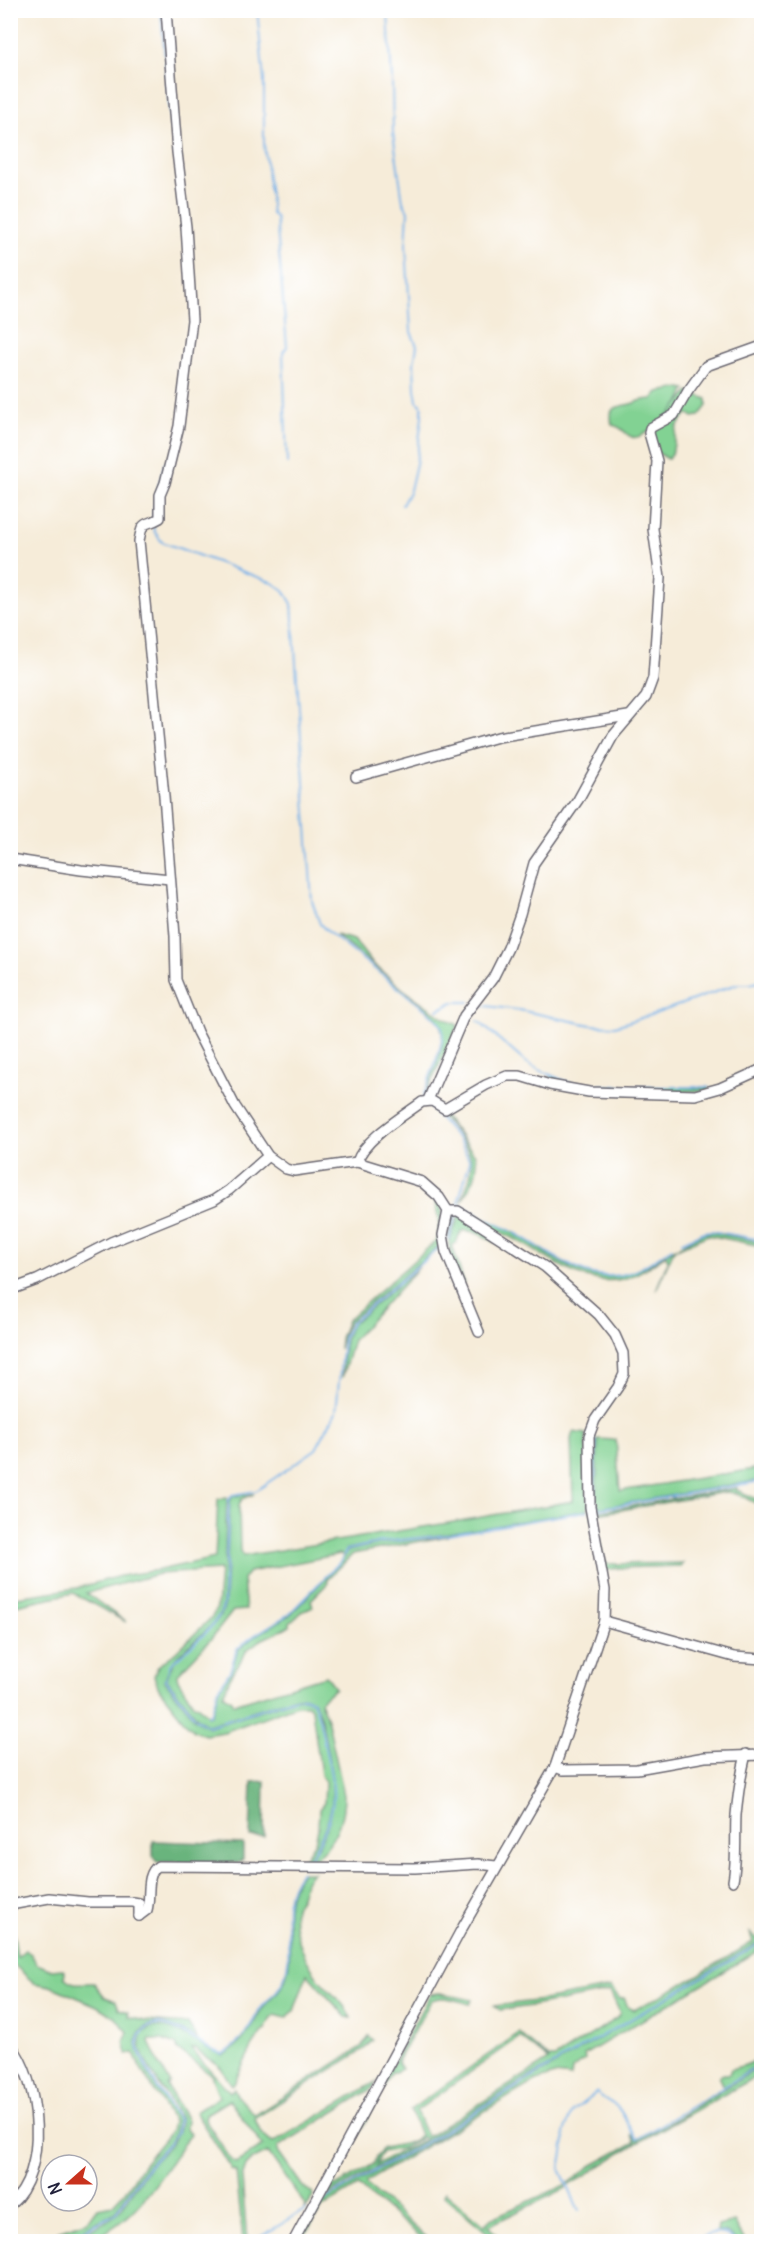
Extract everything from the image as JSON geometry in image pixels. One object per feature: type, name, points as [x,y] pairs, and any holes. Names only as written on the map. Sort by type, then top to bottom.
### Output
[{"type":"street","points":[[166,10],[192,320],[179,426],[160,495],[160,518],[145,524],[141,529],[139,541],[164,796],[175,936],[174,966],[182,995],[197,1032],[235,1106],[268,1156],[286,1169],[294,1171],[357,1162],[422,1182],[439,1197],[448,1211],[443,1235],[446,1252],[479,1332]]},
{"type":"street","points":[[428,1100],[464,1016],[493,978],[508,948],[534,863],[569,814],[606,748],[628,716],[646,697],[653,678],[660,600],[659,567],[653,529],[657,461],[649,433],[650,428],[674,415],[687,391],[706,366],[762,346]]},
{"type":"street","points":[[356,777],[464,744],[628,716]]},
{"type":"street","points":[[10,859],[81,870],[170,879]]},
{"type":"street","points":[[357,1162],[360,1153],[370,1142],[422,1102],[428,1100],[445,1109],[486,1085],[513,1075],[589,1092],[695,1095],[720,1088],[762,1069]]},
{"type":"street","points":[[10,1290],[37,1280],[111,1242],[214,1200],[268,1156]]},
{"type":"street","points":[[293,2241],[496,1866],[555,1767],[604,1621],[604,1590],[590,1507],[590,1436],[595,1420],[621,1381],[625,1363],[623,1353],[615,1335],[599,1315],[545,1267],[458,1211],[448,1211]]},
{"type":"street","points":[[604,1621],[734,1657],[762,1659]]},
{"type":"street","points":[[733,1881],[736,1865],[736,1814],[746,1754]]},
{"type":"street","points":[[555,1767],[563,1770],[637,1769],[705,1757],[762,1755]]},
{"type":"street","points":[[10,1905],[49,1898],[88,1902],[133,1902],[139,1903],[139,1916],[147,1910],[150,1879],[153,1870],[158,1866],[415,1868],[478,1864],[496,1866]]},
{"type":"street","points":[[10,2044],[21,2059],[27,2075],[37,2123],[38,2143],[36,2156],[24,2187],[10,2205]]},
{"type":"green space","points":[[686,389],[675,410],[648,432],[632,437],[612,425],[611,412],[615,408],[652,399],[658,392]]},
{"type":"green space","points":[[689,392],[707,399],[707,406],[699,416],[693,417],[687,413],[677,427],[672,455],[668,459],[656,452],[652,429],[660,425]]},
{"type":"green space","points":[[336,935],[354,940],[372,963],[403,989],[444,1018],[458,1025],[424,1098],[442,1042],[442,1031],[438,1021],[431,1012]]},
{"type":"green space","points":[[553,1077],[593,1087],[709,1088],[711,1091],[607,1093],[543,1082]]},
{"type":"green space","points":[[428,1103],[444,1111],[443,1114],[475,1155],[476,1174],[461,1202],[472,1165],[469,1153],[453,1129]]},
{"type":"green space","points":[[434,1196],[442,1209],[440,1245],[349,1322],[339,1349],[340,1338],[347,1320],[437,1240],[439,1223]]},
{"type":"green space","points":[[459,1206],[510,1231],[564,1264],[590,1275],[617,1276],[632,1272],[675,1248],[656,1290],[668,1261],[666,1255],[645,1269],[622,1279],[607,1281],[593,1279],[565,1268],[513,1238],[477,1221]]},
{"type":"green space","points":[[454,1212],[449,1240],[459,1215],[540,1267],[478,1234],[463,1231],[456,1243],[452,1245],[464,1283],[461,1284],[448,1241],[451,1213]]},
{"type":"green space","points":[[711,1232],[761,1242],[761,1246],[708,1235],[677,1249],[704,1233]]},
{"type":"green space","points":[[419,1267],[353,1340],[342,1378],[344,1344],[351,1325]]},
{"type":"green space","points":[[573,1432],[586,1434],[588,1510],[448,1534],[382,1542],[347,1549],[343,1556],[340,1554],[249,1572],[243,1579],[246,1610],[233,1611],[211,1639],[177,1675],[194,1705],[196,1704],[209,1716],[212,1714],[218,1692],[231,1671],[238,1650],[255,1636],[290,1615],[341,1562],[348,1551],[382,1543],[448,1536],[353,1554],[311,1600],[313,1607],[302,1612],[290,1623],[290,1626],[259,1641],[247,1650],[230,1678],[223,1695],[232,1700],[234,1704],[325,1676],[335,1688],[320,1701],[328,1722],[344,1795],[343,1810],[333,1838],[312,1865],[307,1865],[329,1822],[333,1798],[324,1731],[314,1701],[304,1696],[296,1697],[208,1725],[198,1718],[167,1680],[170,1669],[177,1659],[213,1625],[225,1604],[230,1501],[233,1496],[254,1494],[242,1499],[239,1505],[240,1551],[243,1556],[573,1501],[571,1439]]},
{"type":"green space","points":[[591,1438],[595,1438],[592,1500],[596,1512],[737,1488],[761,1501],[761,1506],[736,1493],[726,1492],[597,1514],[600,1546],[606,1564],[683,1563],[681,1566],[617,1568],[604,1571],[591,1506]]},
{"type":"green space","points":[[598,1439],[616,1440],[620,1491],[761,1468],[761,1480],[599,1508],[596,1499]]},
{"type":"green space","points":[[227,1498],[223,1604],[211,1625],[175,1659],[165,1681],[196,1720],[208,1727],[296,1699],[304,1698],[313,1702],[318,1713],[328,1758],[332,1781],[332,1802],[325,1826],[306,1863],[301,1863],[315,1842],[319,1809],[324,1803],[325,1782],[321,1775],[312,1710],[308,1705],[297,1705],[224,1732],[205,1735],[194,1731],[185,1722],[159,1689],[154,1676],[158,1666],[212,1617],[217,1607],[220,1570],[159,1574],[86,1593],[126,1622],[73,1593],[11,1606],[11,1598],[77,1588],[120,1576],[215,1558],[218,1499]]},
{"type":"green space","points":[[265,1781],[264,1837],[250,1837],[252,1782]]},
{"type":"green space","points":[[153,1841],[243,1844],[243,1859],[238,1863],[158,1862],[153,1856]]},
{"type":"green space","points":[[302,1872],[313,1872],[306,1880],[295,1908],[294,1918],[298,1939],[312,1969],[343,2005],[351,2018],[346,2017],[307,1974],[294,2011],[286,2018],[275,2015],[271,2018],[252,2047],[232,2085],[218,2065],[196,2049],[191,2049],[230,2092],[234,2088],[237,2095],[255,2115],[361,2047],[369,2036],[373,2040],[364,2049],[255,2118],[262,2133],[273,2143],[377,2081],[373,2088],[278,2147],[278,2151],[303,2187],[313,2193],[314,2197],[304,2210],[305,2205],[268,2152],[252,2160],[246,2166],[242,2178],[247,2241],[243,2241],[236,2171],[230,2170],[230,2166],[195,2112],[219,2097],[211,2075],[178,2050],[176,2045],[162,2040],[150,2040],[160,2066],[170,2082],[167,2086],[187,2120],[186,2128],[190,2134],[154,2185],[125,2218],[90,2239],[70,2242],[74,2237],[117,2214],[148,2168],[179,2131],[178,2116],[141,2051],[140,2040],[144,2032],[153,2027],[163,2027],[223,2055],[241,2042],[286,1978],[290,1950],[289,1899]],"holes":[[[229,2100],[263,2146],[236,2163],[232,2161],[205,2120],[206,2114]]]},
{"type":"green space","points":[[750,1933],[761,1941],[566,2058],[527,2078],[429,2139],[320,2199],[430,1994],[440,1993],[472,2000],[470,2004],[445,1998],[431,2001],[397,2061],[402,2069],[392,2072],[333,2184],[334,2187],[374,2164],[376,2156],[382,2149],[406,2143],[420,2135],[410,2110],[519,2033],[549,2058],[555,2058],[617,2018],[620,2013],[610,1991],[500,2010],[494,2006],[543,2000],[611,1987],[620,1999],[624,1998],[628,2007],[634,2010],[753,1942]],"holes":[[[520,2037],[549,2060],[427,2137],[416,2111]],[[422,2137],[425,2139],[377,2164],[382,2152],[401,2149]]]},
{"type":"green space","points":[[14,1936],[17,1957],[25,1950],[31,1954],[37,1964],[52,1970],[62,1969],[65,1972],[64,1977],[72,1982],[94,1983],[105,1997],[116,2001],[119,2009],[128,2012],[129,2017],[145,2021],[188,2024],[197,2039],[169,2025],[162,2024],[147,2026],[140,2033],[137,2040],[139,2052],[177,2119],[175,2132],[170,2141],[145,2168],[114,2213],[72,2235],[66,2241],[50,2241],[58,2231],[88,2221],[94,2213],[99,2213],[99,2208],[112,2205],[171,2131],[173,2121],[134,2053],[127,2054],[124,2042],[128,2032],[116,2018],[97,2006],[50,1986],[34,1983],[11,1962],[11,1941]]},
{"type":"green space","points":[[761,1943],[761,1949],[584,2055],[585,2060],[572,2069],[571,2077],[554,2075],[532,2083],[366,2182],[366,2185],[431,2241],[426,2241],[358,2186],[323,2207],[301,2241],[296,2242],[319,2201],[322,2202],[431,2141],[529,2080]]},
{"type":"green space","points":[[761,2051],[761,2063],[724,2087],[719,2076],[729,2074],[731,2069],[753,2062]]},
{"type":"green space","points":[[761,2066],[761,2074],[637,2143],[568,2186],[567,2184],[591,2166],[635,2142],[631,2134],[637,2140]]},
{"type":"green space","points":[[565,2185],[566,2188],[488,2226],[503,2241],[497,2241],[443,2195],[445,2192],[484,2225],[492,2218]]},
{"type":"green space","points":[[734,2222],[745,2241],[736,2241],[728,2233],[717,2232],[718,2226]]},
{"type":"waterway","points":[[161,10],[171,127]]},
{"type":"waterway","points":[[257,10],[264,80],[264,144],[272,214],[276,217],[287,347],[283,352],[287,463]]},
{"type":"waterway","points":[[384,10],[388,14],[393,133],[403,202],[408,211],[406,245],[411,332],[417,346],[414,363],[415,389],[417,401],[422,406],[416,464],[410,490],[402,505]]},
{"type":"waterway","points":[[157,492],[165,463]]},
{"type":"waterway","points":[[153,516],[156,497]]},
{"type":"waterway","points":[[153,525],[154,531],[162,542],[271,582],[284,590],[292,604],[312,901],[320,924],[327,931],[431,1014],[441,1025],[439,1052],[423,1098]]},
{"type":"waterway","points":[[478,1005],[519,1010],[591,1025],[615,1026],[737,984],[762,981]]},
{"type":"waterway","points":[[438,1010],[453,1002],[470,1002]]},
{"type":"waterway","points":[[478,1021],[524,1061],[569,1083],[624,1087],[710,1087]]},
{"type":"waterway","points":[[427,1104],[459,1140],[470,1161],[458,1203],[465,1208],[588,1273],[604,1276],[620,1275],[637,1270],[672,1248]]},
{"type":"waterway","points":[[449,1239],[456,1214]]},
{"type":"waterway","points":[[682,1242],[711,1231],[762,1240]]},
{"type":"waterway","points":[[307,1863],[326,1828],[333,1799],[330,1768],[313,1701],[304,1697],[296,1698],[208,1726],[197,1719],[166,1680],[170,1665],[209,1630],[224,1604],[229,1500],[232,1495],[256,1491],[316,1449],[336,1412],[344,1336],[351,1323],[440,1247]]},
{"type":"waterway","points":[[596,1440],[594,1499],[597,1509],[762,1481]]},
{"type":"waterway","points":[[208,1715],[211,1714],[217,1692],[230,1671],[237,1649],[289,1614],[340,1562],[347,1550],[382,1542],[448,1535],[587,1511]]},
{"type":"waterway","points":[[68,2242],[73,2236],[115,2214],[146,2169],[177,2132],[178,2119],[155,2083],[140,2053],[138,2042],[141,2034],[154,2025],[161,2025],[171,2027],[222,2054],[236,2045],[284,1979],[288,1964],[288,1899],[301,1871]]},
{"type":"waterway","points":[[322,2201],[430,2140],[762,1942]]},
{"type":"waterway","points":[[579,2211],[560,2169],[565,2141],[564,2133],[572,2112],[597,2092],[619,2109],[637,2139],[762,2064]]},
{"type":"waterway","points":[[252,2242],[306,2209]]},
{"type":"waterway","points":[[693,2242],[715,2234],[726,2235],[735,2242]]}]
